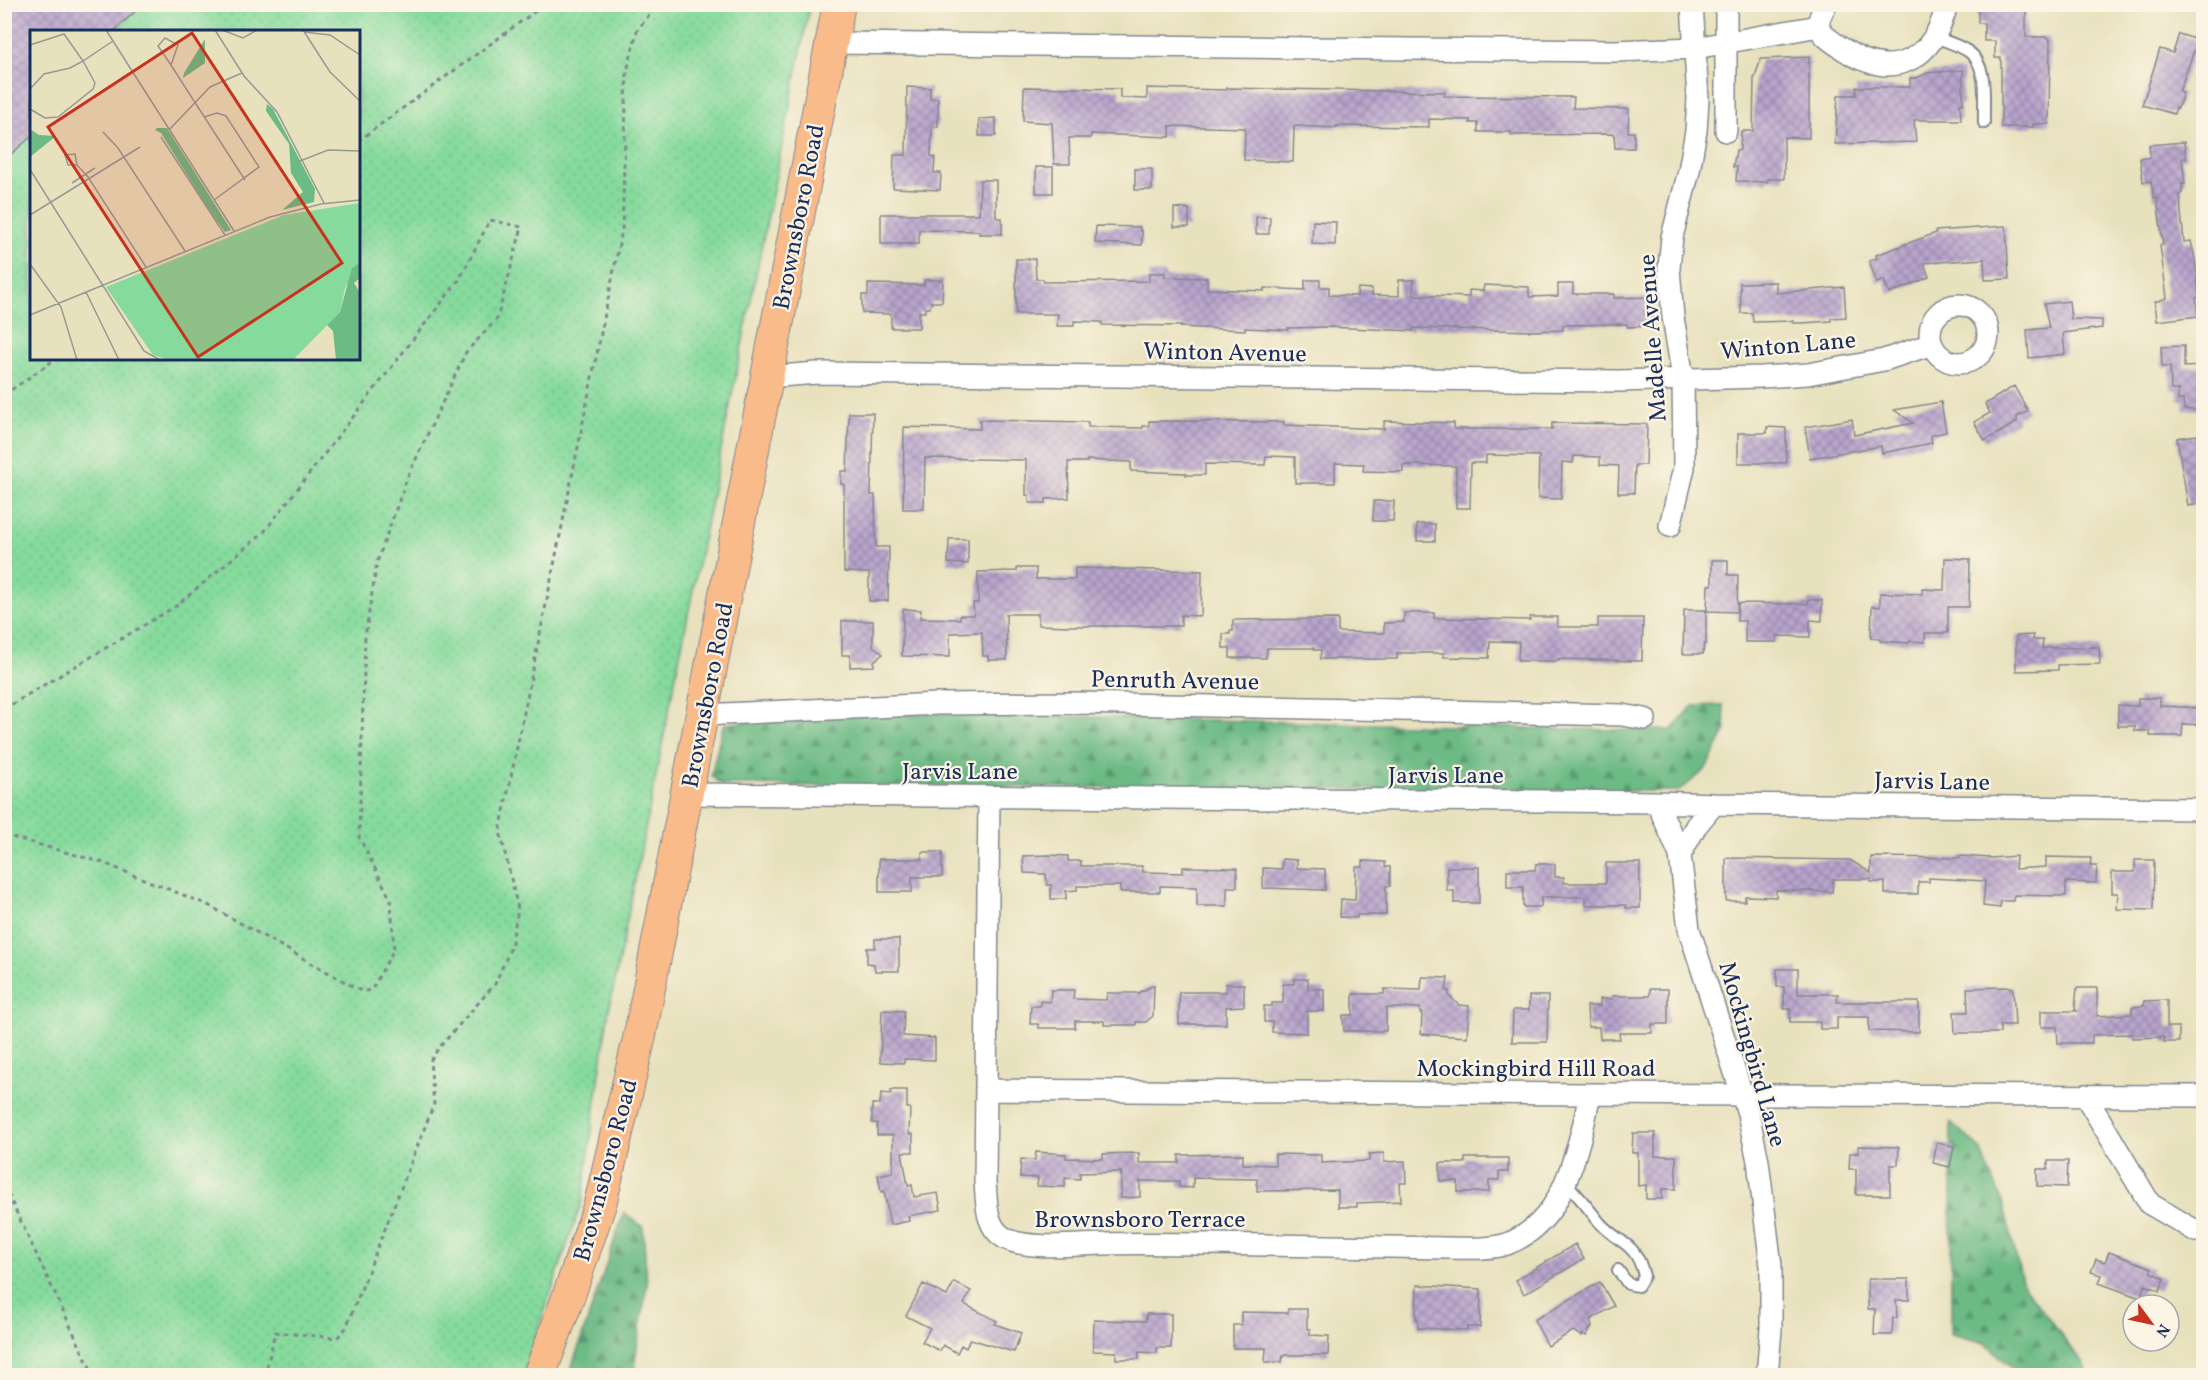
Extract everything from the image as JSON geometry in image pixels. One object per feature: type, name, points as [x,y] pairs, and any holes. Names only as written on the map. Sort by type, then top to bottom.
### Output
[{"type":"main road","name":"Brownsboro Road","points":[[539,1376],[600,1204],[640,1035],[839,4]]},
{"type":"street","name":"Madelle Avenue","points":[[1670,526],[1684,468],[1683,378],[1673,317],[1669,268],[1672,237],[1689,171],[1696,130],[1698,99],[1692,4]]},
{"type":"street","points":[[1726,4],[1726,132]]},
{"type":"street","points":[[1826,4],[1819,26],[1830,40],[1867,63],[1881,66],[1907,62],[1922,52],[1934,37],[1944,18],[1947,4]]},
{"type":"street","points":[[832,43],[1614,51],[1695,48],[1819,26]]},
{"type":"street","name":"Winton Lane","points":[[1683,378],[1808,374],[1884,360],[1932,344]]},
{"type":"street","name":"Winton Avenue","points":[[767,377],[829,374],[1618,381],[1683,378]]},
{"type":"street","name":"Penruth Avenue","points":[[703,715],[938,704],[1077,704],[1622,715],[1645,719]]},
{"type":"street","name":"Jarvis Lane","points":[[687,794],[2204,809]]},
{"type":"street","name":"Brownsboro Terrace","points":[[989,797],[985,1183],[987,1212],[993,1228],[1002,1236],[1022,1244],[1486,1248],[1504,1245],[1523,1237],[1542,1222],[1558,1200],[1566,1183],[1587,1117],[1589,1094]]},
{"type":"street","name":"Mockingbird Lane","points":[[1658,802],[1680,855],[1689,929],[1748,1113],[1763,1187],[1771,1266],[1772,1329],[1767,1376]]},
{"type":"street","points":[[1680,855],[1696,826],[1714,804]]},
{"type":"street","name":"Mockingbird Hill Road","points":[[986,1090],[2204,1096]]},
{"type":"street","points":[[2085,1095],[2150,1204],[2196,1231],[2204,1231]]},
{"type":"lane","points":[[1934,37],[1971,53],[1978,63],[1983,83],[1984,123]]},
{"type":"lane","points":[[1566,1183],[1586,1203],[1601,1224],[1633,1250],[1641,1261],[1644,1276],[1638,1286],[1628,1284],[1618,1270]]},
{"type":"path","points":[[360,140],[544,4]]},
{"type":"path","points":[[265,1376],[274,1332],[337,1338],[346,1329],[434,1104],[430,1061],[495,984],[511,947],[518,909],[500,831],[501,822],[622,230],[627,71],[638,31],[659,4]]},
{"type":"path","points":[[4,709],[176,606],[264,532],[459,280],[490,220],[522,227],[497,320],[466,352],[408,476],[377,562],[365,637],[359,837],[391,900],[394,949],[372,988],[363,992],[208,905],[101,862],[4,835]]},
{"type":"path","points":[[4,395],[54,360]]},
{"type":"path","points":[[4,1186],[94,1376]]},
{"type":"green space","points":[[5,5],[810,5],[608,1015],[582,1201],[523,1375],[5,1375]]},
{"type":"green space","points":[[1723,705],[1726,730],[1705,770],[1679,791],[722,785],[711,776],[725,724],[844,714],[970,714],[1672,730],[1693,706]]},
{"type":"green space","points":[[1951,1122],[1980,1149],[2003,1202],[2023,1285],[2082,1362],[2088,1375],[2020,1375],[1985,1343],[1951,1334]]},
{"type":"green space","points":[[624,1212],[643,1227],[647,1285],[635,1360],[637,1375],[569,1375]]},
{"type":"building","points":[[4,4],[143,4],[115,30],[30,30],[30,138],[4,160]]},
{"type":"building","points":[[1978,4],[2026,4],[2026,37],[2048,37],[2050,40],[2049,124],[2033,124],[2033,127],[2001,127],[2001,58],[1995,58],[1995,41],[1984,41],[1984,23],[1978,23]]},
{"type":"building","points":[[2179,34],[2198,40],[2179,92],[2183,93],[2174,114],[2142,105],[2160,49],[2173,53]]},
{"type":"building","points":[[1809,57],[1809,138],[1784,137],[1784,179],[1768,179],[1767,182],[1736,181],[1737,167],[1733,167],[1736,150],[1740,150],[1741,131],[1753,131],[1754,79],[1761,59]]},
{"type":"building","points":[[1963,70],[1961,120],[1914,120],[1916,142],[1835,144],[1838,95],[1856,95],[1856,87],[1910,87],[1910,78],[1917,78],[1927,73]]},
{"type":"building","points":[[907,87],[930,88],[930,99],[938,98],[938,127],[932,127],[931,156],[935,157],[934,173],[941,173],[940,190],[893,188],[894,155],[906,155]]},
{"type":"building","points":[[1024,87],[1120,89],[1120,98],[1147,99],[1147,88],[1445,92],[1444,96],[1574,97],[1573,108],[1629,109],[1628,132],[1634,132],[1634,148],[1615,148],[1614,134],[1511,135],[1511,132],[1478,132],[1478,123],[1470,123],[1470,120],[1429,119],[1429,127],[1294,126],[1293,162],[1244,160],[1245,128],[1170,126],[1170,137],[1091,134],[1091,138],[1069,138],[1070,164],[1054,164],[1052,123],[1023,121]]},
{"type":"building","points":[[996,118],[996,136],[979,136],[979,119]]},
{"type":"building","points":[[2184,142],[2186,158],[2182,158],[2185,184],[2182,183],[2182,194],[2180,195],[2181,212],[2184,242],[2191,241],[2195,259],[2199,297],[2196,298],[2198,316],[2157,321],[2155,302],[2167,298],[2160,245],[2163,245],[2157,198],[2154,198],[2151,181],[2143,182],[2140,158],[2150,158],[2149,145]]},
{"type":"building","points":[[1036,167],[1053,167],[1053,193],[1036,193]]},
{"type":"building","points":[[1135,169],[1152,169],[1152,190],[1135,190]]},
{"type":"building","points":[[980,180],[996,180],[996,215],[997,218],[1002,218],[1002,234],[979,234],[979,231],[919,230],[919,244],[881,244],[881,214],[979,214]]},
{"type":"building","points":[[1174,208],[1189,209],[1189,227],[1174,227]]},
{"type":"building","points":[[1256,217],[1270,217],[1269,234],[1256,234]]},
{"type":"building","points":[[1313,221],[1336,222],[1335,245],[1312,244]]},
{"type":"building","points":[[1096,226],[1140,227],[1142,245],[1095,243]]},
{"type":"building","points":[[2006,226],[2009,279],[1985,280],[1984,259],[1924,263],[1929,277],[1889,294],[1884,280],[1877,283],[1869,261],[1877,258],[1876,255],[1936,233],[1936,231]]},
{"type":"building","points":[[1016,259],[1035,259],[1036,279],[1043,279],[1044,282],[1149,281],[1149,273],[1165,273],[1165,277],[1207,278],[1207,289],[1264,291],[1264,288],[1305,290],[1305,280],[1320,280],[1320,287],[1329,287],[1329,295],[1357,296],[1358,288],[1372,289],[1372,295],[1399,296],[1399,280],[1414,280],[1413,295],[1469,297],[1469,290],[1483,291],[1484,285],[1529,287],[1529,297],[1558,296],[1558,284],[1573,284],[1573,294],[1614,294],[1614,298],[1651,297],[1652,326],[1563,325],[1563,330],[1533,331],[1413,328],[1413,331],[1328,327],[1288,328],[1288,330],[1245,328],[1245,330],[1102,325],[1102,322],[1074,321],[1074,326],[1057,326],[1058,314],[1016,314]]},
{"type":"building","points":[[924,280],[943,280],[942,302],[931,302],[930,308],[925,308],[925,312],[919,312],[919,328],[891,328],[891,314],[862,313],[862,295],[868,295],[868,284],[924,285]]},
{"type":"building","points":[[1776,282],[1776,293],[1844,287],[1846,317],[1831,318],[1831,321],[1802,323],[1793,323],[1793,321],[1753,322],[1752,313],[1741,313],[1740,283]]},
{"type":"building","points":[[2069,301],[2071,319],[2102,320],[2102,328],[2063,333],[2065,354],[2029,358],[2027,330],[2049,328],[2044,304]]},
{"type":"building","points":[[2184,346],[2184,367],[2201,366],[2202,378],[2204,378],[2204,409],[2184,410],[2183,400],[2178,400],[2178,390],[2171,390],[2170,367],[2162,367],[2161,347]]},
{"type":"building","points":[[2014,386],[2028,411],[2017,417],[2017,422],[1985,441],[1974,422],[1990,413],[1985,404]]},
{"type":"building","points":[[1941,402],[1946,432],[1931,435],[1932,443],[1882,453],[1881,446],[1810,458],[1805,427],[1852,419],[1854,435],[1913,423],[1894,410]]},
{"type":"building","points":[[849,413],[873,413],[871,495],[875,495],[876,547],[889,547],[888,601],[869,601],[869,573],[844,572],[844,484],[841,484],[841,471],[847,471]]},
{"type":"building","points":[[980,420],[1088,422],[1088,427],[1143,428],[1143,426],[1149,426],[1149,421],[1284,422],[1284,425],[1384,429],[1384,421],[1454,423],[1454,429],[1552,429],[1552,423],[1647,424],[1646,465],[1635,465],[1634,493],[1618,493],[1619,466],[1600,465],[1600,457],[1574,456],[1573,463],[1562,462],[1561,499],[1538,498],[1539,456],[1486,455],[1486,463],[1471,463],[1470,508],[1456,508],[1456,466],[1403,465],[1403,472],[1363,471],[1364,464],[1335,463],[1335,483],[1295,483],[1295,457],[1266,456],[1265,465],[1205,464],[1205,475],[1131,471],[1131,462],[1087,460],[1087,462],[1068,462],[1069,498],[1046,499],[1046,503],[1029,503],[1029,495],[1026,495],[1026,460],[925,458],[924,509],[903,509],[904,427],[980,429]]},
{"type":"building","points":[[1767,427],[1786,428],[1786,463],[1738,463],[1738,433],[1767,433]]},
{"type":"building","points":[[2197,435],[2200,455],[2204,454],[2204,503],[2188,506],[2177,438]]},
{"type":"building","points":[[1374,501],[1394,501],[1393,521],[1373,521]]},
{"type":"building","points":[[1417,524],[1435,524],[1435,541],[1417,541]]},
{"type":"building","points":[[949,539],[968,539],[968,564],[948,563]]},
{"type":"building","points":[[1945,558],[1970,559],[1969,607],[1948,607],[1948,633],[1925,633],[1925,642],[1880,641],[1880,638],[1871,638],[1872,606],[1880,607],[1880,593],[1922,594],[1922,589],[1944,590]]},
{"type":"building","points":[[1712,560],[1728,560],[1728,575],[1738,575],[1737,612],[1707,611],[1708,585],[1712,585]]},
{"type":"building","points":[[1017,568],[1036,568],[1036,579],[1075,579],[1075,568],[1202,571],[1201,616],[1181,615],[1181,626],[1071,626],[1038,625],[1038,614],[1006,614],[1007,660],[988,660],[988,656],[983,656],[982,632],[950,633],[950,657],[902,656],[903,609],[921,610],[920,618],[960,619],[960,615],[974,615],[973,603],[978,603],[978,572],[1017,571]]},
{"type":"building","points":[[1808,600],[1822,600],[1822,621],[1810,620],[1810,637],[1777,636],[1777,642],[1745,642],[1745,621],[1737,621],[1738,603],[1808,604]]},
{"type":"building","points":[[1684,610],[1706,610],[1706,644],[1704,644],[1703,654],[1683,654]]},
{"type":"building","points":[[1404,613],[1434,613],[1434,618],[1530,620],[1530,617],[1558,617],[1557,627],[1598,627],[1598,618],[1643,618],[1642,661],[1558,659],[1558,661],[1518,661],[1519,642],[1490,641],[1489,658],[1444,657],[1444,653],[1397,653],[1397,659],[1320,659],[1321,650],[1314,650],[1314,648],[1267,648],[1266,658],[1230,658],[1230,648],[1223,648],[1223,634],[1230,634],[1230,631],[1233,631],[1233,620],[1338,619],[1338,632],[1384,633],[1384,623],[1404,622]]},
{"type":"building","points":[[842,621],[873,621],[873,646],[883,654],[874,661],[874,666],[850,667],[850,655],[842,655]]},
{"type":"building","points":[[2033,635],[2033,640],[2043,640],[2042,648],[2099,647],[2100,664],[2058,665],[2058,670],[2016,671],[2016,636]]},
{"type":"building","points":[[2138,698],[2160,698],[2160,706],[2204,708],[2204,725],[2183,724],[2182,736],[2150,736],[2150,731],[2135,731],[2135,726],[2118,726],[2118,705],[2138,706]]},
{"type":"building","points":[[922,852],[942,852],[942,877],[912,877],[912,892],[879,892],[879,859],[922,859]]},
{"type":"building","points":[[1023,856],[1068,856],[1068,861],[1081,861],[1081,866],[1142,866],[1143,872],[1183,873],[1183,867],[1237,868],[1237,887],[1227,887],[1227,906],[1197,906],[1197,887],[1160,886],[1160,892],[1120,892],[1120,886],[1077,886],[1077,890],[1066,891],[1066,899],[1051,899],[1051,885],[1047,885],[1046,874],[1024,873]]},
{"type":"building","points":[[1960,856],[1991,858],[2016,856],[2015,869],[2046,867],[2046,857],[2091,858],[2090,866],[2097,866],[2096,883],[2066,882],[2066,896],[2014,895],[2013,901],[2001,901],[2000,908],[1983,906],[1985,881],[1929,878],[1929,882],[1918,882],[1918,894],[1885,894],[1885,882],[1871,882],[1871,879],[1833,879],[1832,892],[1776,890],[1776,897],[1745,896],[1745,901],[1726,901],[1726,858],[1850,860],[1871,873],[1871,857],[1960,858]]},
{"type":"building","points":[[1282,859],[1297,860],[1297,868],[1325,869],[1325,890],[1263,888],[1263,868],[1282,869]]},
{"type":"building","points":[[2135,860],[2154,860],[2153,910],[2117,909],[2118,893],[2112,893],[2112,872],[2135,872]]},
{"type":"building","points":[[1363,861],[1385,862],[1385,867],[1390,867],[1390,886],[1386,886],[1386,915],[1340,917],[1341,899],[1355,900],[1356,867],[1363,867]]},
{"type":"building","points":[[1606,863],[1640,863],[1640,908],[1626,908],[1626,905],[1586,905],[1586,897],[1541,897],[1541,907],[1523,907],[1523,887],[1507,887],[1507,870],[1535,870],[1536,864],[1555,864],[1555,877],[1564,877],[1564,883],[1606,883]]},
{"type":"building","points":[[1447,867],[1479,867],[1479,903],[1454,903],[1454,891],[1447,891]]},
{"type":"building","points":[[875,939],[899,939],[899,971],[875,971],[874,964],[867,963],[867,948],[875,948]]},
{"type":"building","points":[[1777,969],[1798,969],[1798,994],[1838,994],[1837,1002],[1919,1002],[1919,1032],[1869,1031],[1869,1017],[1837,1017],[1837,1029],[1820,1029],[1820,1022],[1790,1022],[1790,1009],[1784,1009],[1784,987],[1777,987]]},
{"type":"building","points":[[1422,977],[1448,978],[1446,991],[1449,991],[1449,996],[1459,1005],[1469,1006],[1467,1037],[1421,1034],[1422,1013],[1420,1013],[1420,1008],[1386,1008],[1386,1031],[1344,1031],[1343,1015],[1353,1015],[1353,994],[1384,994],[1384,989],[1421,990]]},
{"type":"building","points":[[1294,979],[1308,979],[1308,989],[1324,989],[1324,1011],[1307,1011],[1307,1033],[1272,1032],[1272,1022],[1264,1022],[1264,1006],[1283,1003],[1283,984],[1294,984]]},
{"type":"building","points":[[1226,984],[1244,984],[1244,1006],[1226,1007],[1226,1024],[1179,1024],[1179,992],[1226,992]]},
{"type":"building","points":[[1154,985],[1153,1016],[1146,1022],[1136,1022],[1136,1025],[1104,1025],[1104,1021],[1075,1021],[1075,1028],[1039,1028],[1038,1024],[1030,1024],[1031,1006],[1040,1006],[1040,1001],[1050,1002],[1051,990],[1074,990],[1073,999],[1106,1000],[1107,993],[1138,993]]},
{"type":"building","points":[[1967,988],[2013,988],[2015,1025],[2000,1025],[2000,1033],[1955,1033],[1954,1012],[1968,1012]]},
{"type":"building","points":[[2077,988],[2097,988],[2097,1016],[2132,1014],[2132,1007],[2144,1006],[2144,1001],[2167,1000],[2167,1027],[2179,1027],[2179,1042],[2164,1042],[2164,1037],[2132,1038],[2132,1034],[2092,1035],[2092,1043],[2058,1043],[2057,1027],[2041,1027],[2041,1011],[2077,1011],[2075,1009]]},
{"type":"building","points":[[1650,989],[1668,989],[1668,1024],[1652,1024],[1652,1033],[1619,1033],[1620,1039],[1600,1039],[1599,1027],[1588,1027],[1587,1006],[1600,1006],[1600,999],[1612,999],[1612,996],[1650,996]]},
{"type":"building","points":[[1529,996],[1548,996],[1547,1042],[1512,1042],[1513,1010],[1529,1010]]},
{"type":"building","points":[[882,1010],[904,1011],[903,1036],[935,1038],[935,1060],[904,1059],[904,1063],[880,1062]]},
{"type":"building","points":[[891,1090],[907,1090],[907,1108],[910,1108],[909,1134],[913,1134],[913,1152],[902,1152],[908,1186],[912,1185],[914,1197],[938,1193],[941,1210],[908,1216],[909,1221],[890,1225],[884,1191],[881,1192],[878,1175],[893,1172],[893,1135],[877,1135],[877,1123],[872,1123],[872,1104],[880,1104],[881,1093],[891,1094]]},
{"type":"building","points":[[1633,1133],[1655,1133],[1655,1156],[1676,1156],[1676,1189],[1662,1189],[1662,1199],[1646,1199],[1646,1185],[1638,1186],[1638,1153],[1632,1153]]},
{"type":"building","points":[[1937,1143],[1954,1146],[1950,1167],[1933,1163]]},
{"type":"building","points":[[1858,1146],[1899,1147],[1898,1165],[1890,1165],[1890,1195],[1856,1195],[1856,1169],[1849,1169],[1850,1153],[1858,1153]]},
{"type":"building","points":[[1036,1152],[1066,1154],[1066,1158],[1103,1159],[1103,1154],[1139,1153],[1139,1163],[1179,1163],[1179,1155],[1243,1154],[1243,1164],[1275,1165],[1275,1154],[1321,1155],[1321,1163],[1369,1161],[1369,1154],[1384,1153],[1384,1162],[1405,1161],[1406,1183],[1400,1183],[1401,1201],[1357,1203],[1357,1207],[1338,1207],[1338,1190],[1257,1191],[1257,1179],[1193,1178],[1193,1188],[1179,1187],[1179,1181],[1140,1181],[1140,1197],[1121,1198],[1121,1172],[1080,1173],[1080,1179],[1065,1178],[1065,1187],[1037,1186],[1038,1178],[1020,1177],[1021,1159],[1035,1160]]},
{"type":"building","points":[[1465,1158],[1508,1158],[1508,1172],[1499,1172],[1499,1180],[1489,1180],[1489,1192],[1458,1192],[1458,1181],[1440,1181],[1440,1163],[1465,1163]]},
{"type":"building","points":[[2048,1161],[2068,1161],[2067,1187],[2037,1186],[2037,1169],[2048,1169]]},
{"type":"building","points":[[1575,1244],[1584,1259],[1524,1294],[1516,1280]]},
{"type":"building","points":[[2109,1252],[2152,1268],[2150,1272],[2164,1278],[2160,1291],[2145,1285],[2142,1293],[2126,1293],[2099,1283],[2102,1275],[2091,1272],[2096,1259],[2105,1262]]},
{"type":"building","points":[[1868,1279],[1909,1279],[1909,1300],[1896,1300],[1897,1318],[1893,1318],[1892,1335],[1874,1335],[1875,1309],[1868,1309]]},
{"type":"building","points":[[954,1282],[971,1291],[964,1304],[997,1321],[995,1324],[1021,1333],[1014,1352],[970,1339],[966,1348],[961,1345],[957,1353],[943,1345],[940,1351],[922,1342],[930,1328],[906,1316],[923,1284],[947,1296]]},
{"type":"building","points":[[1600,1282],[1614,1306],[1590,1320],[1592,1326],[1586,1336],[1573,1331],[1548,1346],[1534,1320]]},
{"type":"building","points":[[1417,1285],[1481,1289],[1480,1327],[1467,1327],[1467,1330],[1418,1328]]},
{"type":"building","points":[[1288,1309],[1307,1309],[1307,1329],[1310,1329],[1310,1335],[1329,1336],[1328,1355],[1283,1355],[1282,1362],[1265,1362],[1266,1348],[1233,1348],[1233,1325],[1241,1325],[1241,1312],[1288,1313]]},
{"type":"building","points":[[1146,1314],[1171,1314],[1171,1348],[1157,1348],[1157,1353],[1139,1352],[1139,1359],[1116,1359],[1116,1352],[1093,1351],[1094,1320],[1146,1321]]}]
